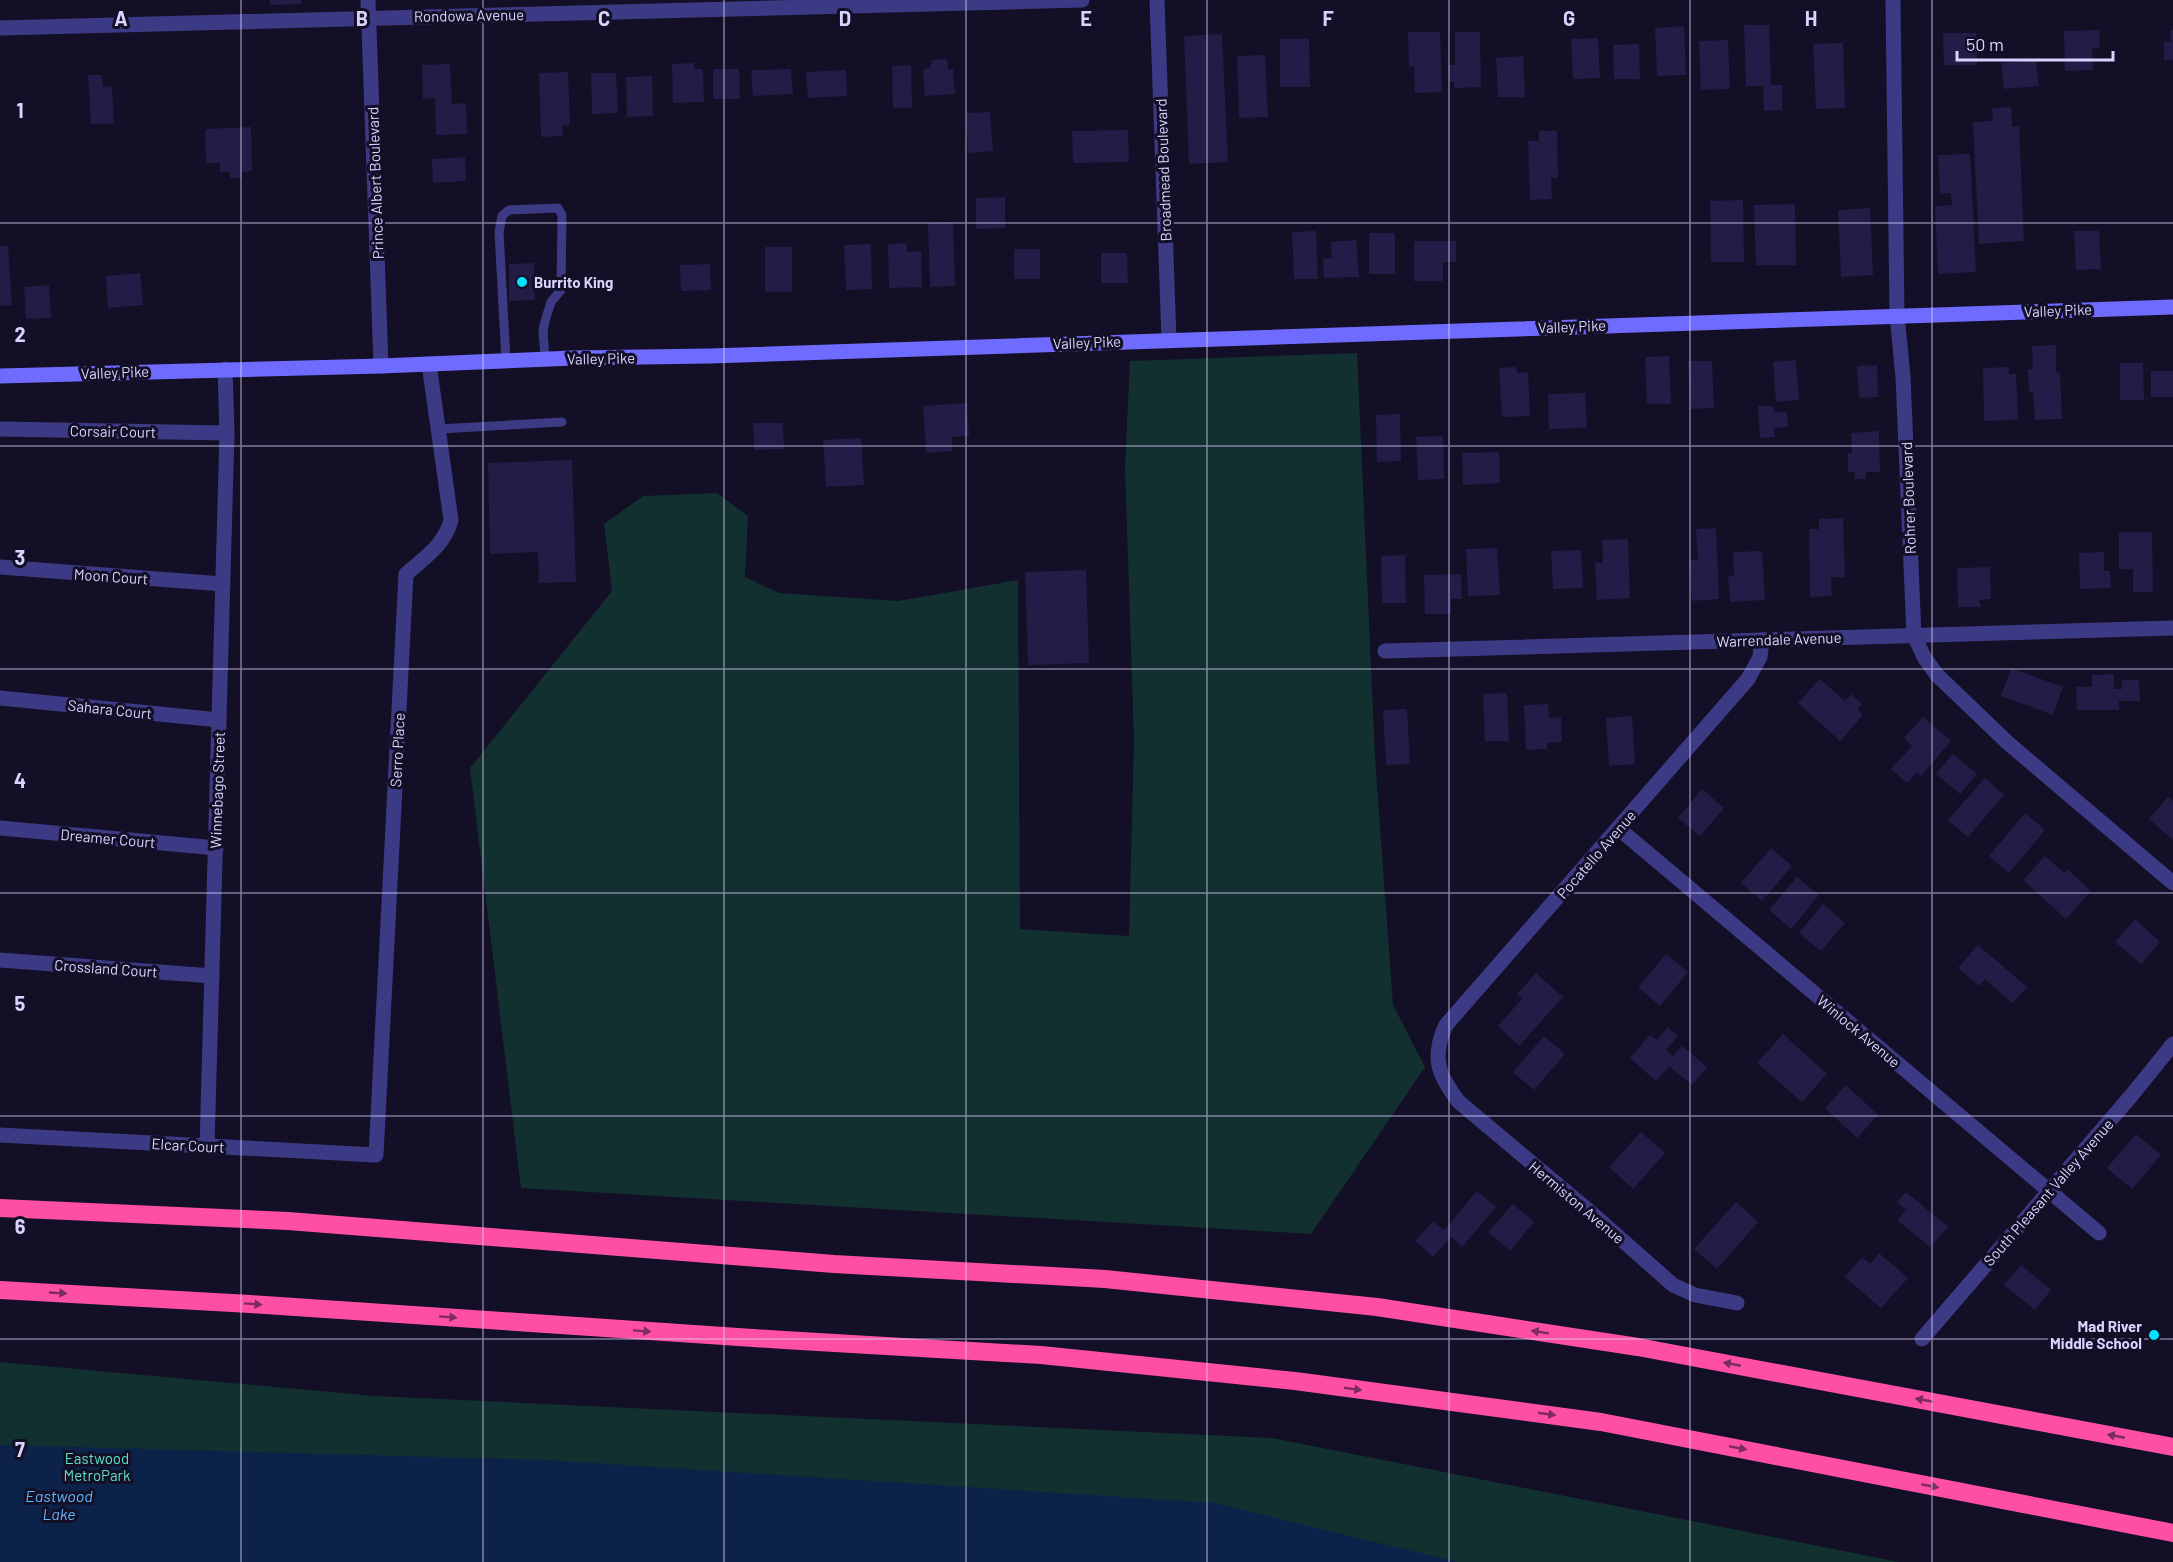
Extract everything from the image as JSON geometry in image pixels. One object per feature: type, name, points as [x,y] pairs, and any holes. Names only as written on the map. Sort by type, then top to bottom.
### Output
[{"type":"highway","points":[[0,1208],[288,1221],[834,1264],[1105,1279],[1377,1307],[1638,1347],[2173,1447]]},
{"type":"highway","points":[[0,1290],[250,1304],[784,1341],[1041,1355],[1295,1381],[1601,1422],[2173,1533]]},
{"type":"street","name":"Prince Albert Boulevard","points":[[368,0],[381,366]]},
{"type":"street","name":"Rondowa Avenue","points":[[0,27],[1082,0]]},
{"type":"street","name":"Broadmead Boulevard","points":[[1157,0],[1169,340]]},
{"type":"street","name":"Rohrer Boulevard","points":[[1893,0],[1897,315],[1903,377],[1914,635],[1924,657],[1945,682],[2008,742],[2173,884]]},
{"type":"street","name":"Valley Pike","points":[[0,376],[710,356],[2173,307]]},
{"type":"street","name":"Serro Place","points":[[376,1155],[406,574],[439,546],[447,533],[451,520],[429,364]]},
{"type":"street","name":"Winnebago Street","points":[[207,1146],[227,433],[225,369]]},
{"type":"street","name":"Corsair Court","points":[[0,429],[227,433]]},
{"type":"street","name":"Moon Court","points":[[0,567],[223,584]]},
{"type":"street","name":"Warrendale Avenue","points":[[1385,651],[2173,628]]},
{"type":"street","name":"Pocatello Avenue","points":[[1439,1069],[1437,1053],[1439,1039],[1446,1025],[1748,679],[1760,657],[1762,640]]},
{"type":"street","name":"Sahara Court","points":[[0,698],[219,720]]},
{"type":"street","name":"Dreamer Court","points":[[0,828],[216,848]]},
{"type":"street","name":"Winlock Avenue","points":[[1618,828],[2099,1233]]},
{"type":"street","name":"Crossland Court","points":[[0,960],[212,976]]},
{"type":"street","name":"South Pleasant Valley Avenue","points":[[1922,1339],[2132,1096],[2173,1044]]},
{"type":"street","name":"Hermiston Avenue","points":[[1439,1069],[1446,1085],[1459,1102],[1594,1215],[1673,1285],[1695,1295],[1737,1302]]},
{"type":"street","name":"Elcar Court","points":[[0,1135],[376,1155]]},
{"type":"lane","points":[[506,361],[499,232],[502,216],[509,210],[558,208],[562,215],[561,290],[551,302],[545,321],[543,331],[545,359]]},
{"type":"lane","points":[[439,429],[562,422]]},
{"type":"green space","points":[[1357,353],[1375,757],[1393,1005],[1425,1067],[1311,1234],[521,1188],[470,768],[612,591],[604,524],[643,496],[717,493],[748,516],[745,577],[779,593],[898,601],[1018,580],[1020,929],[1129,936],[1134,740],[1125,467],[1130,361]]},
{"type":"green space","name":"Eastwood MetroPark","points":[[0,1362],[375,1396],[1272,1438],[1899,1562],[0,1562]]},
{"type":"water","name":"Eastwood Lake","points":[[0,1445],[547,1460],[1215,1503],[1457,1562],[0,1562]]},
{"type":"building","points":[[270,0],[301,0],[301,4],[270,5]]},
{"type":"building","points":[[1744,25],[1769,25],[1771,85],[1782,85],[1782,110],[1764,111],[1763,86],[1746,86]]},
{"type":"building","points":[[1684,26],[1686,75],[1657,76],[1655,28]]},
{"type":"building","points":[[2099,30],[2100,48],[2092,49],[2093,70],[2065,71],[2064,31]]},
{"type":"building","points":[[2170,30],[2173,30],[2173,60],[2164,60],[2164,42],[2171,42]]},
{"type":"building","points":[[1408,32],[1440,32],[1442,92],[1415,93],[1414,66],[1409,67]]},
{"type":"building","points":[[1455,32],[1480,32],[1481,87],[1454,88],[1454,82],[1449,82],[1448,65],[1455,65]]},
{"type":"building","points":[[1943,33],[1976,33],[1977,65],[1944,65]]},
{"type":"building","points":[[1222,34],[1228,162],[1189,164],[1184,36]]},
{"type":"building","points":[[1598,38],[1600,78],[1573,79],[1571,39]]},
{"type":"building","points":[[1280,39],[1309,39],[1310,87],[1280,87]]},
{"type":"building","points":[[1728,40],[1730,89],[1701,90],[1699,41]]},
{"type":"building","points":[[1843,43],[1845,108],[1816,109],[1813,44]]},
{"type":"building","points":[[1639,44],[1640,79],[1614,79],[1613,45]]},
{"type":"building","points":[[1265,55],[1268,117],[1239,118],[1237,56]]},
{"type":"building","points":[[1523,56],[1525,97],[1498,97],[1496,58]]},
{"type":"building","points":[[947,59],[948,69],[953,69],[955,94],[925,96],[923,69],[930,68],[932,60]]},
{"type":"building","points":[[2036,60],[2039,86],[2004,89],[2001,63]]},
{"type":"building","points":[[694,63],[694,69],[703,69],[704,102],[673,103],[672,64]]},
{"type":"building","points":[[450,64],[452,104],[466,103],[467,134],[436,135],[435,98],[423,99],[422,65]]},
{"type":"building","points":[[911,65],[912,108],[893,108],[892,66]]},
{"type":"building","points":[[713,69],[739,69],[740,99],[713,99]]},
{"type":"building","points":[[791,69],[793,94],[753,96],[751,70]]},
{"type":"building","points":[[846,70],[847,96],[808,98],[806,72]]},
{"type":"building","points":[[568,72],[570,125],[562,126],[563,136],[541,137],[539,73]]},
{"type":"building","points":[[591,73],[616,73],[618,113],[592,114]]},
{"type":"building","points":[[88,75],[102,75],[103,87],[112,86],[114,124],[91,124]]},
{"type":"building","points":[[652,76],[653,116],[627,117],[626,77]]},
{"type":"building","points":[[2011,107],[2012,127],[2019,126],[2024,241],[1979,244],[1973,122],[1993,121],[1992,108]]},
{"type":"building","points":[[990,112],[993,151],[968,153],[966,113]]},
{"type":"building","points":[[251,127],[252,171],[242,172],[242,178],[230,178],[229,172],[220,172],[220,163],[206,163],[205,129]]},
{"type":"building","points":[[1128,130],[1129,162],[1073,163],[1072,131]]},
{"type":"building","points":[[1539,131],[1557,131],[1558,178],[1551,178],[1552,199],[1530,200],[1528,141],[1539,141]]},
{"type":"building","points":[[1970,154],[1976,272],[1938,274],[1935,206],[1952,205],[1951,193],[1940,194],[1938,155]]},
{"type":"building","points":[[465,157],[466,181],[433,183],[432,159]]},
{"type":"building","points":[[1005,197],[1005,228],[976,229],[976,198]]},
{"type":"building","points":[[1743,200],[1744,262],[1711,262],[1710,201]]},
{"type":"building","points":[[1795,204],[1796,265],[1756,265],[1754,205]]},
{"type":"building","points":[[1870,208],[1873,275],[1841,277],[1838,210]]},
{"type":"building","points":[[953,222],[955,286],[930,287],[928,223]]},
{"type":"building","points":[[1316,231],[1318,279],[1294,279],[1292,232]]},
{"type":"building","points":[[2074,231],[2099,231],[2101,269],[2076,270]]},
{"type":"building","points":[[1369,233],[1395,233],[1395,274],[1369,274]]},
{"type":"building","points":[[1356,240],[1359,277],[1324,278],[1323,259],[1332,258],[1331,242]]},
{"type":"building","points":[[1414,241],[1456,241],[1456,262],[1443,262],[1443,281],[1414,281]]},
{"type":"building","points":[[907,243],[907,252],[921,251],[922,287],[889,288],[888,244]]},
{"type":"building","points":[[871,244],[872,289],[846,290],[844,245]]},
{"type":"building","points":[[0,246],[8,246],[12,305],[0,306]]},
{"type":"building","points":[[765,247],[792,247],[792,292],[765,292]]},
{"type":"building","points":[[1014,249],[1040,249],[1040,279],[1014,279]]},
{"type":"building","points":[[1101,253],[1127,253],[1128,283],[1101,283]]},
{"type":"building","name":"Burrito King","points":[[534,263],[535,300],[509,301],[509,264]]},
{"type":"building","points":[[710,264],[711,290],[681,291],[680,265]]},
{"type":"building","points":[[140,273],[143,305],[108,308],[106,276]]},
{"type":"building","points":[[49,285],[51,318],[26,319],[24,287]]},
{"type":"building","points":[[2056,345],[2056,372],[2060,373],[2062,419],[2035,420],[2033,392],[2029,392],[2028,369],[2033,369],[2032,346]]},
{"type":"building","points":[[1669,356],[1671,404],[1647,404],[1645,357]]},
{"type":"building","points":[[1796,360],[1799,400],[1776,402],[1773,362]]},
{"type":"building","points":[[1688,361],[1712,361],[1714,408],[1690,409]]},
{"type":"building","points":[[2120,363],[2143,363],[2144,400],[2120,400]]},
{"type":"building","points":[[1877,365],[1878,397],[1859,398],[1857,366]]},
{"type":"building","points":[[1516,367],[1517,373],[1528,372],[1530,416],[1502,417],[1499,368]]},
{"type":"building","points":[[2009,367],[2009,374],[2016,374],[2018,420],[1984,421],[1983,368]]},
{"type":"building","points":[[2151,371],[2173,371],[2173,397],[2151,397]]},
{"type":"building","points":[[1585,393],[1587,428],[1549,429],[1548,394]]},
{"type":"building","points":[[967,403],[969,436],[952,437],[952,451],[926,453],[923,406]]},
{"type":"building","points":[[1758,406],[1772,406],[1775,412],[1787,412],[1788,427],[1774,428],[1775,437],[1760,438]]},
{"type":"building","points":[[1400,414],[1401,461],[1377,462],[1376,415]]},
{"type":"building","points":[[753,423],[783,423],[784,449],[754,450]]},
{"type":"building","points":[[1879,431],[1880,472],[1866,472],[1866,479],[1855,479],[1855,472],[1848,472],[1848,453],[1852,453],[1851,433]]},
{"type":"building","points":[[1443,436],[1444,479],[1418,480],[1416,437]]},
{"type":"building","points":[[861,438],[864,485],[826,487],[823,440]]},
{"type":"building","points":[[1499,452],[1500,483],[1463,485],[1462,453]]},
{"type":"building","points":[[572,460],[576,582],[539,583],[538,552],[490,554],[488,463]]},
{"type":"building","points":[[1843,518],[1845,577],[1831,577],[1832,596],[1810,597],[1809,529],[1819,529],[1819,519]]},
{"type":"building","points":[[1716,528],[1719,599],[1692,601],[1689,560],[1698,559],[1696,529]]},
{"type":"building","points":[[2119,532],[2152,532],[2153,592],[2133,592],[2133,569],[2119,569]]},
{"type":"building","points":[[1628,539],[1630,598],[1597,600],[1595,563],[1603,563],[1602,540]]},
{"type":"building","points":[[1497,548],[1500,595],[1468,596],[1466,549]]},
{"type":"building","points":[[1581,550],[1583,588],[1553,589],[1551,551]]},
{"type":"building","points":[[1762,551],[1765,600],[1730,602],[1728,576],[1734,575],[1733,552]]},
{"type":"building","points":[[2104,552],[2104,571],[2110,571],[2111,588],[2080,589],[2079,553]]},
{"type":"building","points":[[1405,555],[1406,603],[1382,603],[1381,556]]},
{"type":"building","points":[[1990,567],[1991,599],[1979,600],[1981,607],[1958,607],[1957,568]]},
{"type":"building","points":[[1086,570],[1089,663],[1028,665],[1025,572]]},
{"type":"building","points":[[1461,574],[1462,599],[1451,599],[1451,614],[1425,614],[1424,575]]},
{"type":"building","points":[[2011,668],[2063,687],[2053,715],[2001,696]]},
{"type":"building","points":[[2114,674],[2114,689],[2122,689],[2122,680],[2139,680],[2140,701],[2119,701],[2119,710],[2077,710],[2076,687],[2092,687],[2092,675]]},
{"type":"building","points":[[1820,679],[1845,701],[1851,694],[1862,704],[1857,709],[1863,715],[1840,741],[1798,703]]},
{"type":"building","points":[[1507,693],[1509,741],[1485,741],[1483,694]]},
{"type":"building","points":[[1548,704],[1549,718],[1561,717],[1562,742],[1547,743],[1547,749],[1526,750],[1524,705]]},
{"type":"building","points":[[1407,709],[1410,764],[1386,765],[1383,710]]},
{"type":"building","points":[[1632,716],[1635,764],[1609,766],[1606,718]]},
{"type":"building","points":[[1923,717],[1951,741],[1921,776],[1917,772],[1907,783],[1891,769],[1912,746],[1904,738]]},
{"type":"building","points":[[1953,754],[1977,774],[1960,794],[1936,774]]},
{"type":"building","points":[[1985,778],[2004,795],[1968,837],[1948,820]]},
{"type":"building","points":[[1702,789],[1724,808],[1700,836],[1678,818]]},
{"type":"building","points":[[2168,797],[2173,801],[2173,840],[2149,819]]},
{"type":"building","points":[[2025,813],[2045,830],[2009,873],[1989,856]]},
{"type":"building","points":[[1771,848],[1792,866],[1762,901],[1741,883]]},
{"type":"building","points":[[2045,856],[2064,873],[2067,869],[2091,891],[2066,919],[2023,880]]},
{"type":"building","points":[[1797,877],[1819,895],[1791,929],[1769,910]]},
{"type":"building","points":[[1823,904],[1845,923],[1821,951],[1799,933]]},
{"type":"building","points":[[2135,919],[2160,942],[2141,964],[2115,942]]},
{"type":"building","points":[[1978,945],[2027,987],[2012,1003],[1985,979],[1979,986],[1958,968]]},
{"type":"building","points":[[1666,954],[1688,972],[1660,1006],[1638,987]]},
{"type":"building","points":[[1536,973],[1563,997],[1519,1046],[1498,1026],[1522,999],[1517,994]]},
{"type":"building","points":[[1668,1027],[1678,1036],[1666,1050],[1673,1056],[1682,1046],[1707,1067],[1692,1085],[1669,1066],[1656,1081],[1630,1058],[1650,1035],[1657,1040]]},
{"type":"building","points":[[1783,1034],[1827,1074],[1802,1102],[1757,1063]]},
{"type":"building","points":[[1544,1036],[1565,1054],[1534,1090],[1513,1072]]},
{"type":"building","points":[[1846,1085],[1878,1115],[1857,1138],[1825,1108]]},
{"type":"building","points":[[1641,1132],[1665,1153],[1633,1189],[1609,1167]]},
{"type":"building","points":[[2136,1134],[2161,1155],[2132,1189],[2107,1168]]},
{"type":"building","points":[[1477,1191],[1496,1207],[1462,1247],[1451,1237],[1433,1257],[1415,1241],[1433,1221],[1444,1230]]},
{"type":"building","points":[[1906,1192],[1948,1227],[1930,1247],[1897,1220],[1906,1210],[1897,1202]]},
{"type":"building","points":[[1736,1202],[1758,1222],[1717,1269],[1694,1249]]},
{"type":"building","points":[[1513,1204],[1534,1222],[1510,1251],[1488,1232]]},
{"type":"building","points":[[1879,1253],[1908,1278],[1881,1308],[1845,1277],[1862,1257],[1870,1264]]},
{"type":"building","points":[[2021,1265],[2051,1290],[2035,1310],[2004,1285]]},
{"type":"place","name":"Burrito King","points":[[522,282]]},
{"type":"place","name":"Mad River Middle School","points":[[2154,1335]]}]
